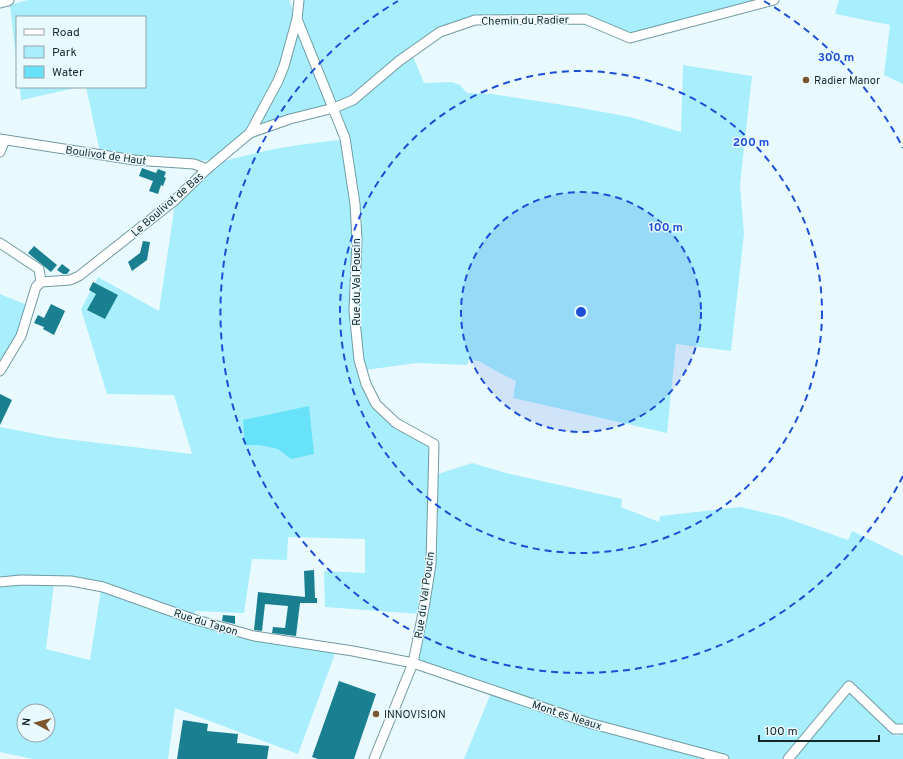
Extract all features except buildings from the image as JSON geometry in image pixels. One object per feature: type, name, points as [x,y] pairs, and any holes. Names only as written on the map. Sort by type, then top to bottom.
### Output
[{"type":"street","points":[[0,2],[8,0]]},
{"type":"street","name":"Le Boulivot de Bas","points":[[41,282],[70,280],[79,276],[174,200],[207,169],[250,133],[278,81],[286,61],[297,19],[299,0]]},
{"type":"street","name":"Chemin du Radier","points":[[250,133],[290,119],[334,108],[353,100],[399,61],[440,32],[476,20],[585,19],[630,38],[774,0]]},
{"type":"street","name":"Rue du Val Poucin","points":[[297,19],[346,138],[355,204],[357,240],[354,311],[359,360],[366,384],[376,404],[396,422],[434,444],[431,564],[413,663]]},
{"type":"street","points":[[0,152],[2,139]]},
{"type":"street","name":"Boulivot de Haut","points":[[2,139],[134,160],[194,164],[207,169]]},
{"type":"street","points":[[0,242],[39,269],[41,282],[36,287],[21,336],[0,371]]},
{"type":"street","name":"Rue du Tapon","points":[[0,582],[21,580],[71,581],[103,587],[193,619],[254,636],[354,651],[413,663]]},
{"type":"street","points":[[374,759],[413,663]]},
{"type":"street","name":"Mont es Neaux","points":[[413,663],[589,723],[724,759]]},
{"type":"street","points":[[788,759],[849,686],[894,729],[903,729]]},
{"type":"green space","points":[[28,0],[289,0],[294,12],[278,77],[247,131],[214,161],[134,157],[100,152],[86,88],[146,88],[146,16],[16,16],[16,57],[10,5]]},
{"type":"green space","points":[[303,0],[757,0],[636,33],[625,31],[587,15],[476,16],[435,31],[353,95],[336,104],[305,28],[301,14]]},
{"type":"green space","points":[[839,0],[903,0],[903,84],[884,75],[890,25],[835,14]]},
{"type":"green space","points":[[298,29],[331,106],[255,130],[278,91],[287,70]]},
{"type":"green space","points":[[412,54],[424,83],[452,82],[460,85],[467,93],[492,94],[576,107],[630,117],[681,132],[683,65],[752,76],[740,185],[744,234],[731,351],[676,344],[667,433],[513,398],[516,381],[479,361],[469,360],[467,365],[417,363],[365,370],[360,343],[358,314],[362,218],[350,141],[340,110]]},
{"type":"green space","points":[[20,88],[75,88],[21,100]]},
{"type":"green space","points":[[342,140],[352,208],[353,250],[350,319],[375,408],[391,425],[426,443],[429,450],[427,573],[420,614],[325,607],[324,571],[365,573],[365,539],[288,537],[287,560],[252,559],[244,613],[195,611],[194,616],[95,582],[0,580],[0,427],[57,438],[192,454],[174,395],[107,394],[81,309],[98,277],[159,311],[175,204],[215,165],[231,159],[271,150]]},
{"type":"green space","points":[[0,294],[27,305],[19,332],[0,364]]},
{"type":"green space","points":[[472,463],[506,473],[622,499],[621,507],[659,522],[660,516],[741,507],[783,517],[848,540],[852,531],[903,556],[903,727],[895,725],[850,680],[784,759],[731,759],[567,713],[418,661],[437,555],[438,474]]},
{"type":"green space","points":[[54,584],[46,649],[90,660],[101,590],[147,606],[336,651],[298,754],[175,708],[168,759],[33,759],[0,752],[0,587]]},
{"type":"green space","points":[[850,691],[896,736],[903,734],[903,759],[794,759]]},
{"type":"green space","points":[[491,693],[715,759],[464,759]]},
{"type":"water","points":[[309,406],[314,454],[291,459],[278,449],[260,445],[245,445],[243,420]]},
{"type":"place","name":"Radier Manor","points":[[806,80]]},
{"type":"place","name":"INNOVISION","points":[[376,714]]}]
